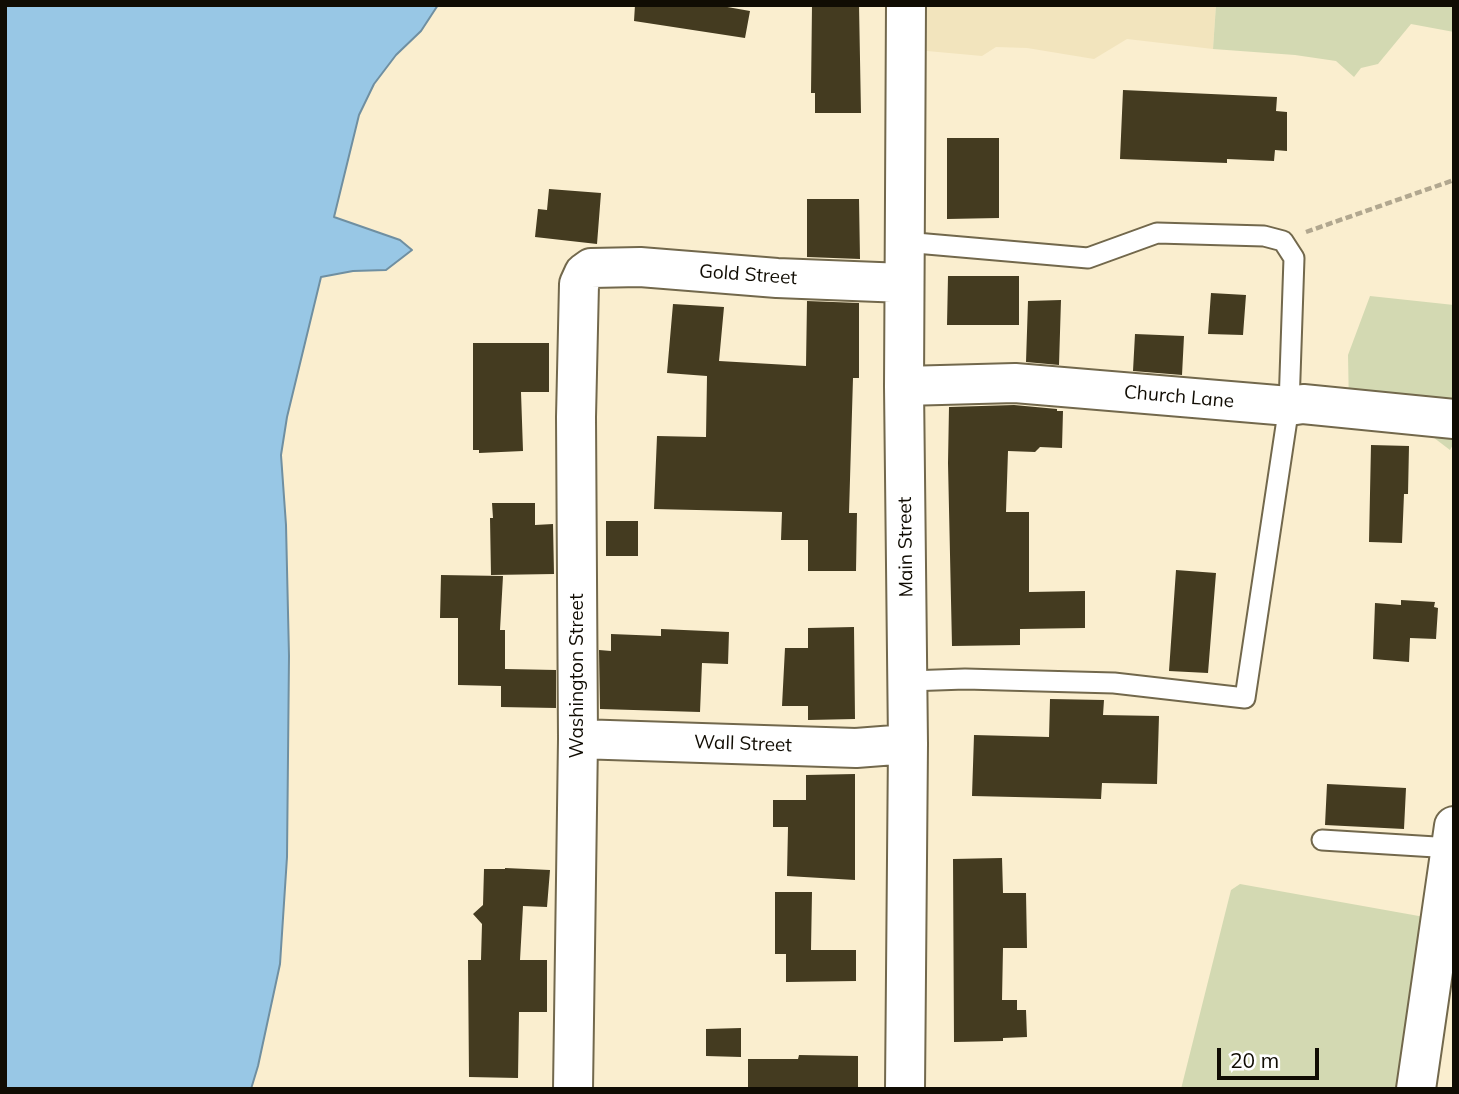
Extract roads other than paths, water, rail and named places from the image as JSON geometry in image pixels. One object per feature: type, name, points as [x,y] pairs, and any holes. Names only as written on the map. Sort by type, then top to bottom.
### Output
[{"type":"street","name":"Main Street","points":[[905,1089],[908,744],[904,386],[906,5]]},
{"type":"street","name":"Gold Street","points":[[591,268],[640,267],[777,278],[904,283]]},
{"type":"street","name":"Washington Street","points":[[573,1089],[578,739],[576,417],[579,284],[584,273],[591,268]]},
{"type":"street","name":"Church Lane","points":[[904,386],[1015,383],[1303,404],[1454,419]]},
{"type":"street","name":"Wall Street","points":[[578,739],[856,748],[908,744]]},
{"type":"street","points":[[1416,1089],[1453,837]]},
{"type":"lane","points":[[904,242],[1088,258],[1157,233],[1264,236],[1283,241],[1294,258],[1289,405],[1245,698],[1114,683],[965,678],[908,681]]},
{"type":"lane","points":[[1322,840],[1453,837]]},
{"type":"water","points":[[5,5],[438,5],[421,31],[396,55],[374,84],[359,115],[334,217],[400,240],[412,250],[386,270],[353,271],[321,277],[287,417],[281,455],[286,525],[289,656],[287,857],[280,964],[251,1089],[5,1089]]}]
